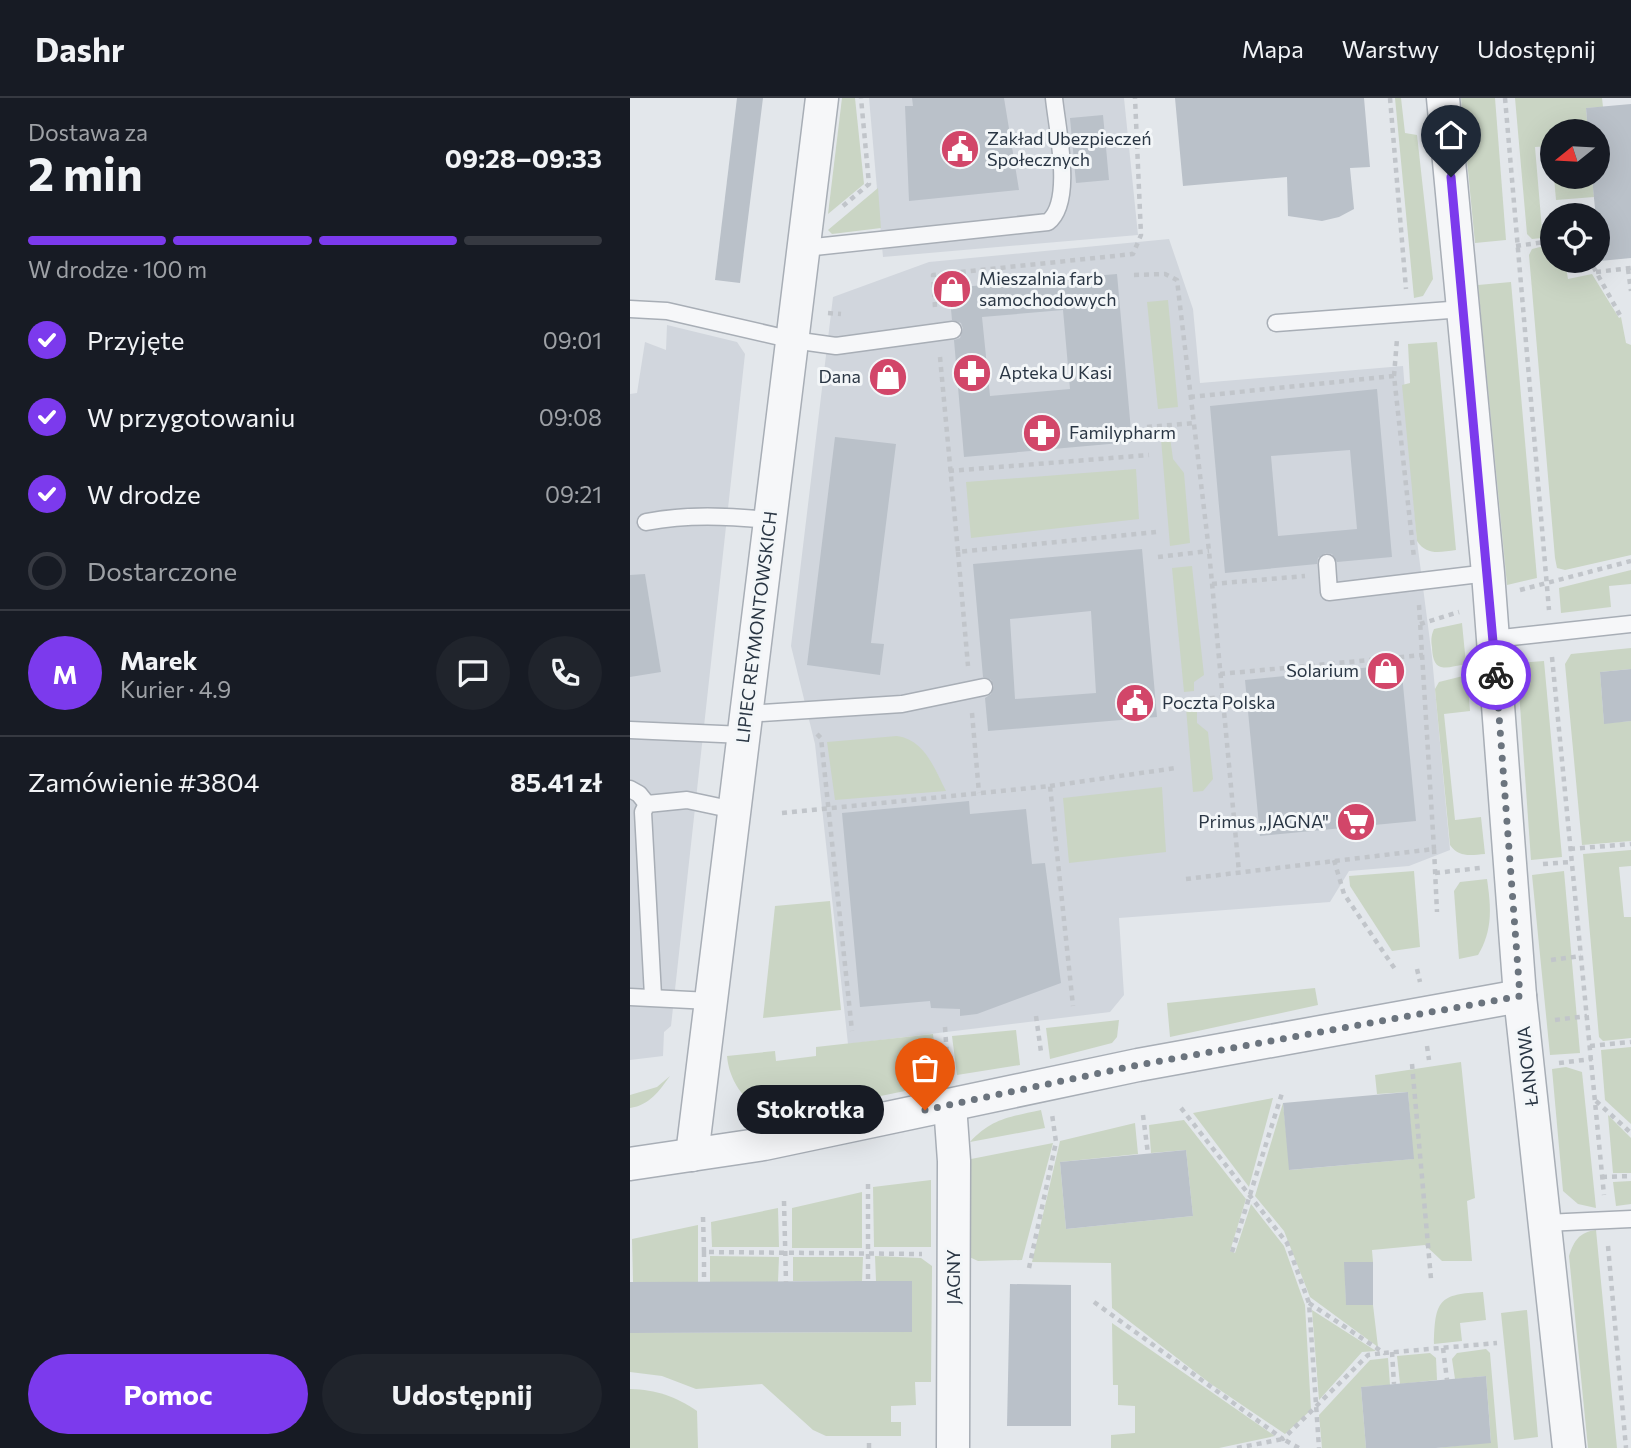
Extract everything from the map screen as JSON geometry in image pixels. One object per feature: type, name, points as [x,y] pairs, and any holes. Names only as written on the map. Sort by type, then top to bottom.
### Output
[{"type":"street","name":"LIPIEC REYMONTOWSKICH","points":[[692,1155],[822,98]]},
{"type":"street","name":"ŁANOWA","points":[[1443,98],[1488,573],[1520,996],[1569,1448]]},
{"type":"street","points":[[630,1164],[692,1155],[1151,1063],[1520,996]]},
{"type":"street","name":"JAGNY","points":[[950,1105],[954,1161],[953,1448]]},
{"type":"lane","points":[[806,242],[1048,222],[1060,205],[1063,186],[1054,98]]},
{"type":"lane","points":[[630,309],[667,311],[793,340],[836,346],[945,331]]},
{"type":"lane","points":[[1276,323],[1463,309]]},
{"type":"lane","points":[[646,522],[677,516],[769,520]]},
{"type":"lane","points":[[1327,563],[1329,592],[1488,573]]},
{"type":"lane","points":[[1493,639],[1631,624]]},
{"type":"lane","points":[[630,730],[745,724],[794,713],[902,704],[984,687]]},
{"type":"lane","points":[[630,789],[639,794],[646,804]]},
{"type":"lane","points":[[646,804],[687,800],[734,810]]},
{"type":"lane","points":[[646,804],[643,812],[653,996]]},
{"type":"lane","points":[[630,997],[653,996],[710,1001]]},
{"type":"lane","points":[[1545,1223],[1631,1219]]},
{"type":"path","points":[[806,242],[869,184],[861,98]]},
{"type":"path","points":[[1135,98],[1141,235],[1133,254],[933,275],[945,331],[949,471],[958,552],[1156,532]]},
{"type":"path","points":[[1390,98],[1407,299],[1394,353],[1394,376],[1423,655],[1437,912]]},
{"type":"path","points":[[1505,98],[1571,862],[1592,1059],[1626,1448]]},
{"type":"path","points":[[1516,246],[1540,243]]},
{"type":"path","points":[[1610,270],[1630,268],[1631,290]]},
{"type":"path","points":[[1597,273],[1621,317]]},
{"type":"path","points":[[1134,275],[1165,274],[1177,281],[1209,551],[1239,872]]},
{"type":"path","points":[[1190,397],[1394,376]]},
{"type":"path","points":[[1147,427],[1195,423]]},
{"type":"path","points":[[949,471],[1149,455]]},
{"type":"path","points":[[1158,557],[1209,551]]},
{"type":"path","points":[[1220,674],[1423,655]]},
{"type":"path","points":[[1170,702],[1222,697]]},
{"type":"path","points":[[794,713],[821,738],[831,808],[852,1031]]},
{"type":"path","points":[[782,813],[1050,786],[1176,768]]},
{"type":"path","points":[[1050,786],[1073,1006]]},
{"type":"path","points":[[1570,849],[1631,844]]},
{"type":"path","points":[[1186,878],[1434,849]]},
{"type":"path","points":[[1334,860],[1345,894],[1398,972]]},
{"type":"path","points":[[1531,865],[1571,862]]},
{"type":"path","points":[[1435,873],[1486,868]]},
{"type":"path","points":[[1036,1016],[1043,1064]]},
{"type":"path","points":[[945,1027],[950,1105]]},
{"type":"path","points":[[1590,1046],[1631,1042]]},
{"type":"path","points":[[1551,1064],[1592,1059]]},
{"type":"path","points":[[1412,1064],[1431,1279]]},
{"type":"path","points":[[1232,1252],[1283,1090]]},
{"type":"path","points":[[1595,1101],[1631,1133]]},
{"type":"path","points":[[1029,1268],[1056,1142],[1051,1108]]},
{"type":"path","points":[[1181,1108],[1287,1243],[1309,1303],[1319,1448]]},
{"type":"path","points":[[1143,1115],[1148,1154]]},
{"type":"path","points":[[1602,1177],[1631,1176]]},
{"type":"path","points":[[868,1184],[869,1281]]},
{"type":"path","points":[[784,1201],[786,1282]]},
{"type":"path","points":[[703,1217],[704,1282]]},
{"type":"path","points":[[704,1252],[954,1255]]},
{"type":"path","points":[[1094,1302],[1299,1448]]},
{"type":"path","points":[[1309,1303],[1384,1353]]},
{"type":"path","points":[[1237,1448],[1283,1438],[1368,1356],[1497,1343]]},
{"type":"path","points":[[1443,1348],[1447,1380]]},
{"type":"path","points":[[1392,1352],[1394,1384]]},
{"type":"shaded area","points":[[869,98],[1124,98],[1138,235],[883,257]]},
{"type":"shaded area","points":[[1169,239],[1193,309],[1200,383],[1403,366],[1417,541],[1432,657],[1450,850],[1409,866],[1349,871],[1330,902],[1119,918],[1124,995],[1110,1012],[848,1044],[815,744],[791,646],[833,297],[929,262]]},
{"type":"shaded area","points":[[667,325],[737,342],[745,354],[671,1026],[664,1032],[663,1056],[630,1060],[630,394],[637,393],[645,342],[666,350]]},
{"type":"green space","points":[[842,98],[855,98],[864,184],[828,214]]},
{"type":"green space","points":[[1395,98],[1401,98],[1405,133],[1417,135],[1433,279],[1423,296],[1414,298]]},
{"type":"green space","points":[[1461,98],[1495,98],[1506,240],[1475,243]]},
{"type":"green space","points":[[1515,98],[1602,98],[1603,107],[1586,108],[1587,119],[1540,119],[1540,147],[1535,147],[1540,238],[1532,239],[1527,234]]},
{"type":"green space","points":[[878,188],[881,228],[832,234],[828,230]]},
{"type":"green space","points":[[1555,189],[1593,189],[1594,197],[1556,200]]},
{"type":"green space","points":[[1540,247],[1540,273],[1567,273],[1568,279],[1592,274],[1619,318],[1621,317],[1626,343],[1631,345],[1631,555],[1565,570],[1557,568],[1555,558],[1529,255],[1532,249]]},
{"type":"green space","points":[[1511,282],[1537,578],[1507,585],[1478,285]]},
{"type":"green space","points":[[1168,300],[1178,407],[1158,409],[1147,302]]},
{"type":"green space","points":[[1437,342],[1456,550],[1439,552],[1425,549],[1417,541],[1402,385],[1410,383],[1408,344]]},
{"type":"green space","points":[[1170,437],[1173,459],[1184,473],[1190,543],[1170,546],[1161,439]]},
{"type":"green space","points":[[1136,469],[1139,519],[971,538],[966,482]]},
{"type":"green space","points":[[1192,566],[1204,675],[1194,682],[1194,691],[1184,692],[1172,568]]},
{"type":"green space","points":[[1631,570],[1631,584],[1609,586],[1611,607],[1561,613],[1559,588]]},
{"type":"green space","points":[[1462,623],[1466,664],[1446,667],[1438,665],[1433,656],[1434,629]]},
{"type":"green space","points":[[1631,648],[1631,669],[1600,672],[1604,723],[1631,721],[1631,841],[1582,845],[1565,664],[1571,654]]},
{"type":"green space","points":[[1544,661],[1562,857],[1531,860],[1517,663]]},
{"type":"green space","points":[[1467,675],[1470,711],[1444,714],[1455,820],[1481,817],[1485,854],[1470,855],[1457,852],[1450,845],[1435,689],[1439,682]]},
{"type":"green space","points":[[1197,706],[1197,723],[1208,732],[1213,779],[1203,791],[1193,792],[1186,708]]},
{"type":"green space","points":[[897,736],[922,749],[946,791],[835,800],[827,742]]},
{"type":"green space","points":[[1162,787],[1166,852],[1069,863],[1063,798]]},
{"type":"green space","points":[[1631,850],[1631,866],[1619,867],[1624,917],[1631,917],[1631,1038],[1603,1041],[1599,1037],[1583,854]]},
{"type":"green space","points":[[1414,871],[1420,947],[1392,951],[1350,886],[1349,876]]},
{"type":"green space","points":[[1564,871],[1580,1053],[1550,1055],[1532,875]]},
{"type":"green space","points":[[1487,879],[1490,909],[1483,946],[1478,955],[1459,959],[1454,891],[1460,882]]},
{"type":"green space","points":[[830,901],[841,1010],[763,1018],[775,906]]},
{"type":"green space","points":[[1315,988],[1318,1005],[1170,1037],[1167,1003]]},
{"type":"green space","points":[[1119,1020],[1117,1037],[1112,1043],[1050,1059],[1046,1028]]},
{"type":"green space","points":[[1016,1030],[1020,1065],[957,1075],[952,1036]]},
{"type":"green space","points":[[933,1034],[939,1084],[793,1114],[768,1111],[748,1099],[734,1080],[727,1056],[775,1051],[776,1061],[816,1056],[816,1047]]},
{"type":"green space","points":[[1631,1047],[1631,1124],[1605,1100],[1601,1050]]},
{"type":"green space","points":[[1461,1062],[1475,1198],[1467,1201],[1472,1261],[1442,1261],[1425,1245],[1372,1250],[1373,1262],[1345,1262],[1346,1305],[1373,1305],[1378,1347],[1310,1297],[1284,1231],[1255,1196],[1283,1103],[1290,1170],[1413,1159],[1408,1092],[1377,1094],[1375,1075]]},
{"type":"green space","points":[[1566,1067],[1582,1072],[1596,1208],[1578,1204],[1563,1191],[1552,1069]]},
{"type":"green space","points":[[670,1076],[649,1101],[630,1108],[630,1095],[657,1087]]},
{"type":"green space","points":[[1273,1098],[1249,1187],[1193,1113]]},
{"type":"green space","points":[[1041,1110],[1045,1128],[970,1142],[994,1123]]},
{"type":"green space","points":[[1608,1115],[1631,1138],[1631,1173],[1613,1173]]},
{"type":"green space","points":[[1184,1120],[1246,1199],[1230,1251],[1235,1253],[1251,1204],[1284,1246],[1305,1305],[1311,1410],[1285,1434],[1211,1384],[1112,1308],[1111,1263],[1032,1262],[1060,1141],[1135,1123],[1138,1154],[1060,1162],[1066,1229],[1193,1216],[1186,1150],[1151,1153],[1149,1125]]},
{"type":"green space","points":[[1053,1143],[1022,1260],[978,1261],[965,1255],[966,1160]]},
{"type":"green space","points":[[931,1180],[931,1247],[874,1247],[873,1187]]},
{"type":"green space","points":[[1631,1181],[1631,1204],[1616,1206],[1613,1182]]},
{"type":"green space","points":[[862,1192],[862,1248],[792,1248],[792,1208]]},
{"type":"green space","points":[[778,1208],[779,1247],[712,1247],[711,1222]]},
{"type":"green space","points":[[698,1225],[698,1282],[633,1282],[632,1239]]},
{"type":"green space","points":[[1596,1230],[1617,1448],[1588,1448],[1569,1256],[1578,1238]]},
{"type":"green space","points":[[710,1256],[779,1257],[778,1282],[710,1282]]},
{"type":"green space","points":[[875,1256],[921,1258],[932,1266],[931,1382],[915,1382],[916,1405],[891,1406],[891,1422],[901,1422],[901,1436],[826,1436],[813,1430],[762,1384],[696,1389],[662,1376],[630,1372],[630,1333],[912,1332],[912,1281],[876,1281]]},
{"type":"green space","points":[[793,1257],[863,1257],[862,1281],[793,1281]]},
{"type":"green space","points":[[1483,1292],[1486,1320],[1460,1323],[1462,1341],[1434,1344],[1436,1318],[1442,1302],[1457,1295]]},
{"type":"green space","points":[[1312,1310],[1376,1351],[1362,1352],[1319,1400]]},
{"type":"green space","points":[[1527,1310],[1538,1437],[1514,1440],[1501,1313]]},
{"type":"green space","points":[[1112,1323],[1275,1436],[1219,1448],[1111,1448],[1111,1435],[1135,1433],[1135,1406],[1118,1405],[1118,1385],[1113,1385]]},
{"type":"green space","points":[[1486,1349],[1490,1353],[1498,1448],[1436,1448],[1491,1442],[1486,1376],[1455,1379],[1452,1359],[1457,1353]]},
{"type":"green space","points":[[1430,1353],[1436,1358],[1437,1380],[1400,1384],[1397,1356]]},
{"type":"green space","points":[[1388,1358],[1390,1385],[1361,1387],[1366,1448],[1322,1448],[1319,1415],[1370,1360]]},
{"type":"green space","points":[[630,1389],[665,1395],[697,1411],[698,1448],[630,1448]]},
{"type":"building","points":[[737,98],[763,98],[740,283],[715,280]]},
{"type":"building","name":"Zakład Ubezpieczeń Społecznych","points":[[912,98],[1004,98],[1019,190],[909,201],[905,106],[913,106]]},
{"type":"building","points":[[1175,98],[1364,98],[1370,167],[1350,168],[1354,209],[1339,217],[1322,221],[1288,216],[1287,177],[1183,186]]},
{"type":"building","points":[[1631,104],[1631,258],[1610,260],[1610,203],[1594,203],[1593,189],[1610,189],[1610,119],[1587,119],[1586,108]]},
{"type":"building","points":[[1103,115],[1109,180],[1076,183],[1070,118]]},
{"type":"building","points":[[1117,274],[1132,442],[964,457],[954,340],[960,338],[963,329],[961,323],[952,320],[949,288]],"holes":[[[1063,310],[1070,389],[990,396],[982,317]]]},
{"type":"building","points":[[1377,389],[1392,557],[1337,562],[1332,554],[1326,553],[1318,558],[1317,564],[1225,573],[1210,406]],"holes":[[[1350,450],[1357,529],[1278,536],[1271,456]]]},
{"type":"building","points":[[835,437],[896,444],[871,643],[884,644],[880,675],[807,665]]},
{"type":"building","points":[[1142,549],[1157,717],[988,731],[985,698],[991,694],[994,686],[991,680],[983,677],[973,564]],"holes":[[[1091,611],[1096,693],[1015,699],[1010,619]]]},
{"type":"building","points":[[645,574],[661,672],[630,677],[630,575]]},
{"type":"building","points":[[1401,664],[1416,821],[1260,836],[1245,680]]},
{"type":"building","points":[[1631,669],[1631,721],[1604,724],[1600,672]]},
{"type":"building","points":[[969,801],[970,814],[1026,809],[1032,864],[1045,863],[1061,983],[977,1014],[960,1016],[960,1009],[931,1008],[930,1001],[860,1007],[842,813]]},
{"type":"building","points":[[1408,1092],[1414,1159],[1289,1170],[1283,1103]]},
{"type":"building","points":[[1186,1150],[1193,1216],[1066,1229],[1060,1162]]},
{"type":"building","points":[[1344,1262],[1373,1262],[1373,1305],[1346,1305]]},
{"type":"building","points":[[912,1281],[912,1332],[630,1333],[630,1282]]},
{"type":"building","points":[[1010,1284],[1071,1285],[1071,1426],[1007,1426]]},
{"type":"building","points":[[1486,1376],[1491,1443],[1436,1448],[1366,1448],[1361,1387]]},
{"type":"way so far","points":[[925,1110],[1047,1087],[1138,1065],[1380,1019],[1520,996],[1496,675]]},
{"type":"place","name":"Zakład Ubezpieczeń Społecznych","points":[[960,149]]},
{"type":"place","name":"Mieszalnia farb samochodowych","points":[[952,289]]},
{"type":"place","name":"Apteka U Kasi","points":[[972,373]]},
{"type":"place","name":"Dana","points":[[888,377]]},
{"type":"place","name":"Familypharm","points":[[1042,433]]},
{"type":"place","name":"Solarium","points":[[1386,671]]},
{"type":"place","name":"Poczta Polska","points":[[1135,703]]},
{"type":"place","name":"Primus ,,JAGNA\"","points":[[1356,822]]},
{"type":"place","name":"Stokrotka","points":[[925,1110]]},
{"type":"route","points":[[1451,177],[1496,675]]}]
